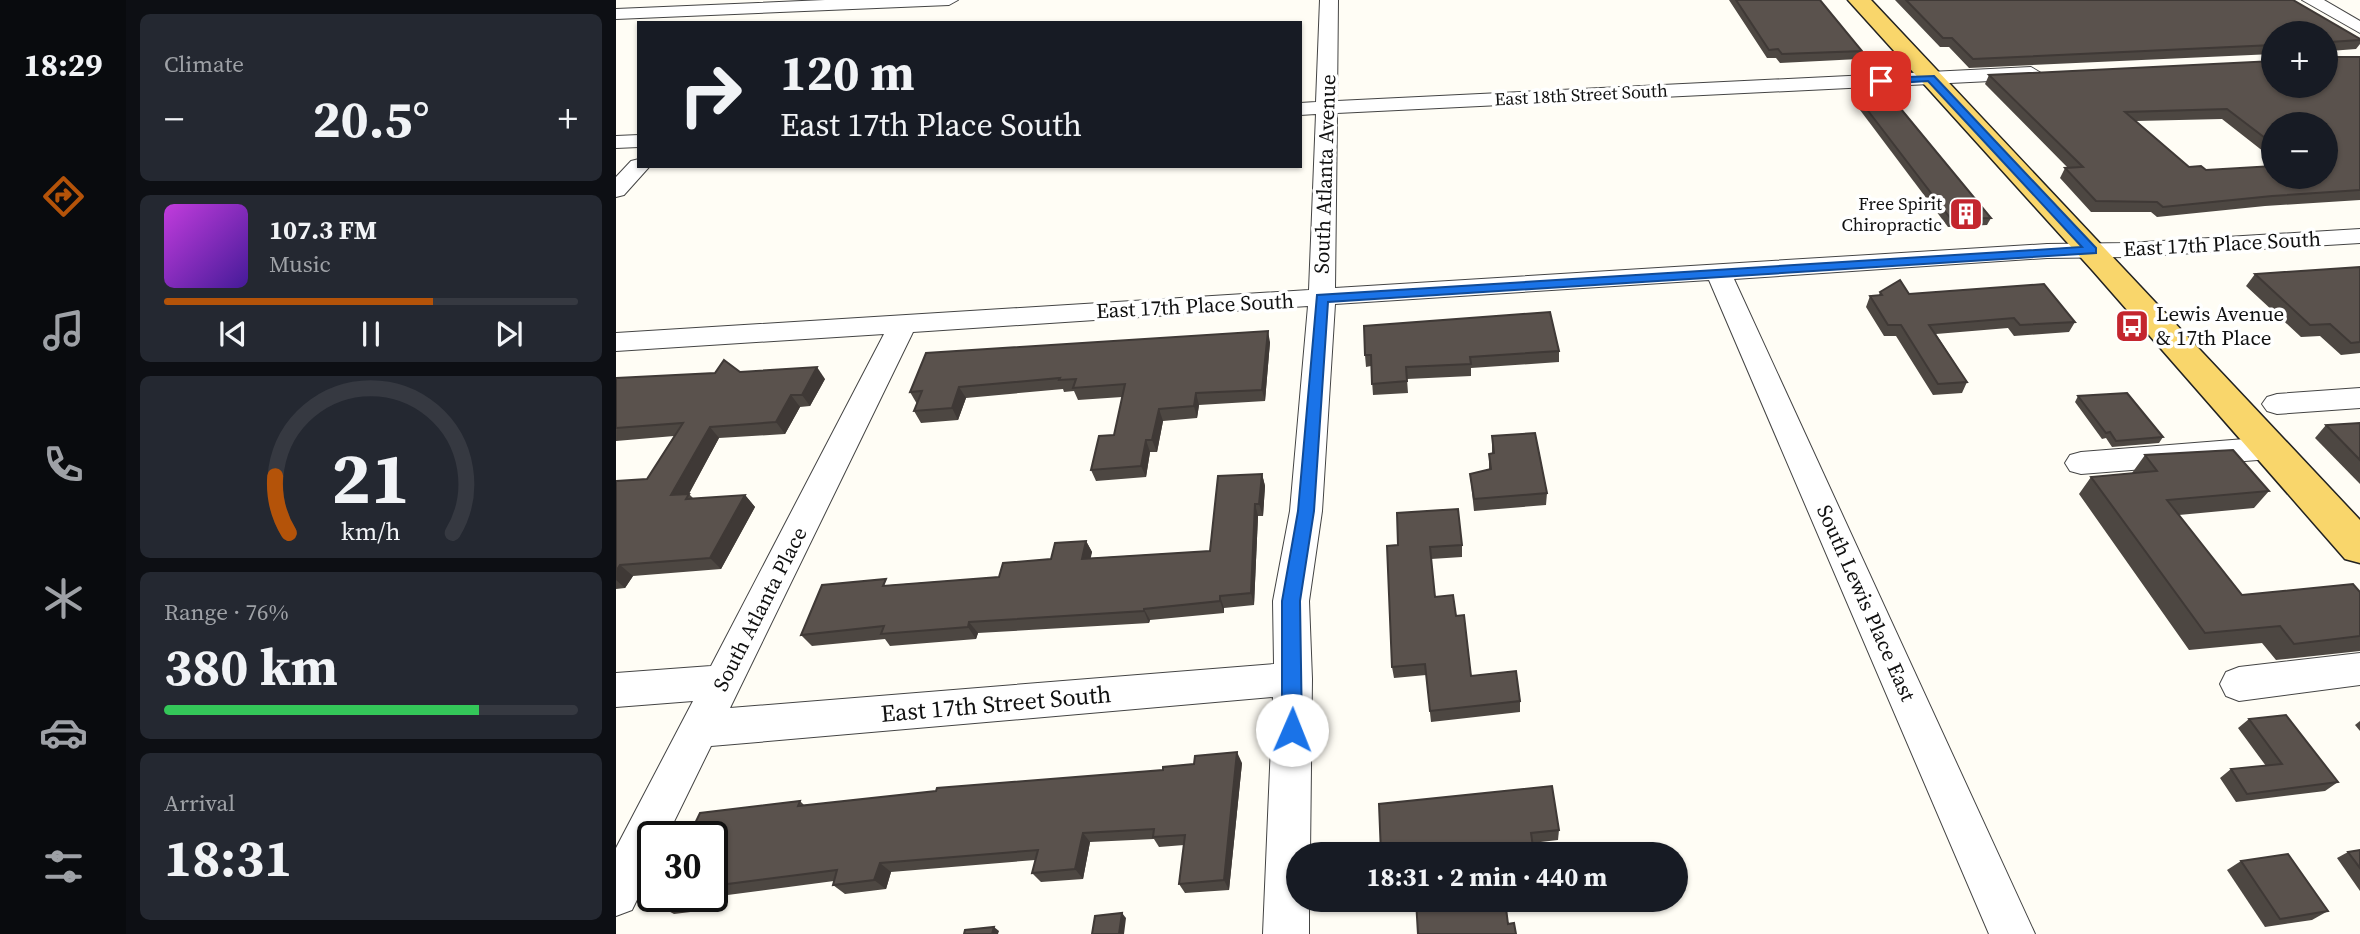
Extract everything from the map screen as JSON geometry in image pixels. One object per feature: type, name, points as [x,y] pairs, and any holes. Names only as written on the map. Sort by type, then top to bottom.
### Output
[{"type":"main road","points":[[1859,0],[2092,251],[2360,547]]},
{"type":"street","points":[[616,13],[798,3],[949,0]]},
{"type":"street","name":"South Atlanta Avenue","points":[[1286,934],[1293,678],[1291,601],[1306,511],[1322,298],[1329,0]]},
{"type":"street","points":[[2311,0],[2360,28]]},
{"type":"street","points":[[780,21],[798,3]]},
{"type":"street","name":"East 18th Street South","points":[[1302,109],[2056,72]]},
{"type":"street","points":[[616,142],[637,141]]},
{"type":"street","points":[[616,190],[637,168]]},
{"type":"street","name":"East 17th Place South","points":[[616,342],[2047,251],[2092,251],[2360,236]]},
{"type":"street","name":"South Lewis Place East","points":[[1719,273],[2012,934]]},
{"type":"street","name":"South Atlanta Place","points":[[616,894],[903,324]]},
{"type":"street","points":[[2277,404],[2360,398]]},
{"type":"street","points":[[2081,463],[2270,448]]},
{"type":"street","points":[[2239,684],[2360,669]]},
{"type":"street","name":"East 17th Street South","points":[[699,729],[1293,678]]},
{"type":"street","points":[[616,690],[724,682]]},
{"type":"building","points":[[1736,0],[1820,0],[1862,51],[1782,54],[1778,49],[1769,50]]},
{"type":"building","points":[[1906,0],[2293,0],[2329,21],[2261,21],[2261,46],[1973,59],[1952,38],[1943,38]]},
{"type":"building","points":[[2338,26],[2360,39],[2338,41]]},
{"type":"building","points":[[2338,57],[2360,57],[2360,190],[2163,207],[2157,202],[2096,201],[2065,168],[2083,167],[1989,75],[2261,62],[2261,98],[2338,98]],"holes":[[[2227,109],[2261,135],[2261,112],[2338,112],[2338,189],[2261,189],[2261,167],[2206,170],[2201,166],[2189,167],[2125,112]]]},
{"type":"building","points":[[1891,97],[1991,218],[1951,219],[1859,99]]},
{"type":"building","points":[[2360,267],[2360,342],[2351,343],[2330,324],[2310,325],[2255,274]]},
{"type":"building","points":[[1900,280],[1909,294],[2044,284],[2075,322],[2020,325],[2014,318],[1929,325],[1967,382],[1938,384],[1901,325],[1888,325],[1870,296],[1882,295],[1880,292]]},
{"type":"building","points":[[1550,312],[1559,351],[1470,357],[1471,364],[1406,367],[1407,381],[1372,384],[1371,355],[1365,355],[1364,326]]},
{"type":"building","points":[[1268,331],[1262,390],[1196,393],[1194,406],[1159,409],[1152,440],[1146,440],[1141,466],[1091,470],[1099,436],[1114,435],[1125,384],[1073,388],[1076,379],[1059,380],[1060,378],[959,387],[952,408],[914,411],[922,391],[910,392],[926,353]]},
{"type":"building","points":[[724,360],[740,372],[817,367],[802,395],[791,395],[776,422],[710,427],[671,495],[689,494],[686,499],[745,495],[710,558],[620,565],[616,571],[616,481],[647,479],[683,423],[616,428],[616,378],[715,373]]},
{"type":"building","points":[[2127,393],[2163,437],[2116,441],[2110,432],[2106,433],[2078,396]]},
{"type":"building","points":[[2360,423],[2360,460],[2326,425]]},
{"type":"building","points":[[1535,433],[1547,493],[1474,499],[1470,474],[1491,469],[1489,454],[1494,453],[1492,436]]},
{"type":"building","points":[[2233,450],[2269,491],[2167,500],[2242,595],[2353,584],[2360,592],[2360,636],[2294,644],[2280,626],[2205,633],[2091,477],[2157,471],[2145,455]]},
{"type":"building","points":[[1262,474],[1259,504],[1255,504],[1251,593],[1220,596],[1220,601],[1144,611],[969,622],[968,627],[881,634],[884,626],[801,635],[822,585],[886,579],[883,586],[999,577],[1003,563],[1051,559],[1055,543],[1086,541],[1082,559],[1210,551],[1218,476]]},
{"type":"building","points":[[1458,509],[1462,545],[1430,547],[1435,597],[1453,595],[1456,616],[1464,615],[1471,676],[1516,671],[1520,701],[1430,711],[1425,664],[1392,667],[1387,546],[1398,545],[1397,513]]},
{"type":"building","points":[[2286,715],[2338,782],[2247,794],[2231,769],[2282,764],[2249,719]]},
{"type":"building","points":[[1237,752],[1224,880],[1179,884],[1185,835],[1153,837],[1154,829],[1083,833],[1075,869],[1032,873],[1038,850],[880,863],[874,880],[833,885],[837,870],[728,884],[728,821],[696,821],[700,813],[800,801],[798,806],[936,791],[937,788],[1163,770],[1163,767],[1194,764],[1195,756]]},
{"type":"building","points":[[1552,786],[1559,830],[1531,833],[1532,842],[1381,842],[1379,804]]},
{"type":"building","points":[[2360,850],[2360,868],[2348,852]]},
{"type":"building","points":[[2288,854],[2328,911],[2280,919],[2241,861]]},
{"type":"building","points":[[1417,912],[1506,912],[1508,924],[1514,923],[1516,934],[1418,934]]},
{"type":"building","points":[[1122,913],[1119,934],[1092,934],[1095,916]]},
{"type":"building","points":[[994,927],[992,934],[964,934],[965,930]]},
{"type":"place","name":"Free Spirit Chiropractic","points":[[1966,214]]},
{"type":"place","name":"Lewis Avenue & 17th Place","points":[[2132,326]]},
{"type":"route","points":[[1292,730],[1291,601],[1306,511],[1322,298],[2047,251],[2092,251],[1930,78],[1881,81]]}]
